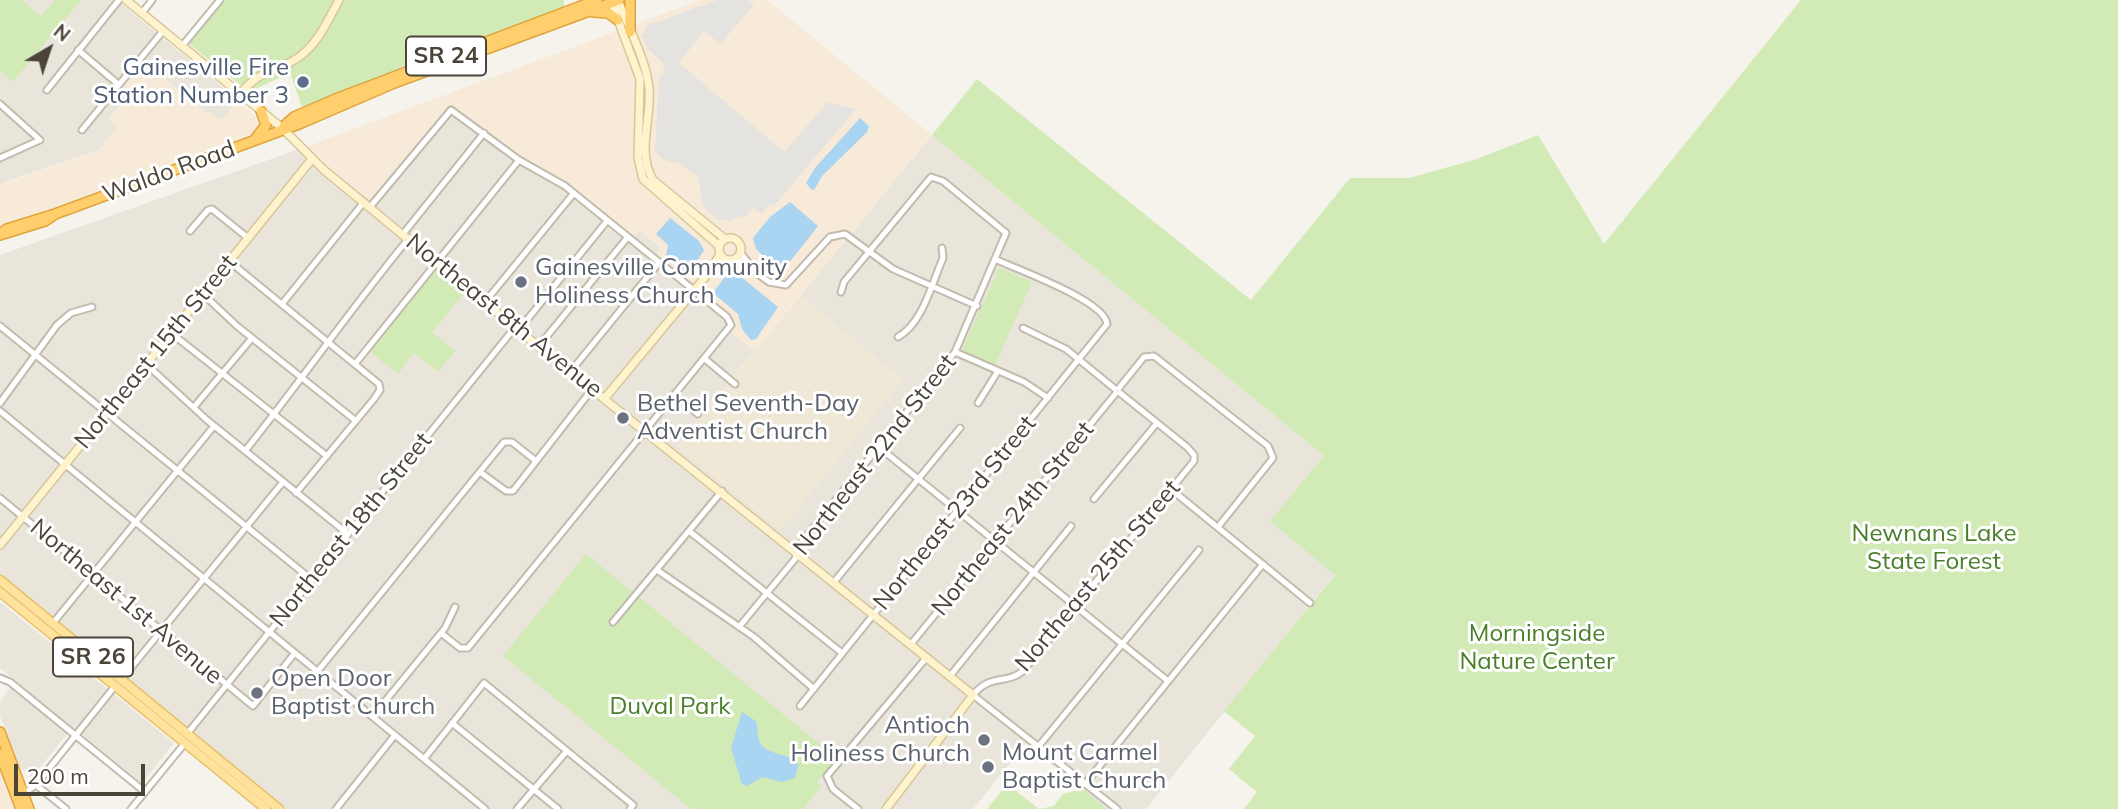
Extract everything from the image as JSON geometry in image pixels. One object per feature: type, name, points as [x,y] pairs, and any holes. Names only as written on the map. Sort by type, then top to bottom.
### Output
[{"type":"highway","name":"Waldo Road","points":[[282,128],[294,117],[330,101],[597,0]]},
{"type":"highway","points":[[630,0],[630,32]]},
{"type":"highway","name":"Waldo Road","points":[[0,235],[35,218],[55,214],[256,140],[615,1]]},
{"type":"highway","points":[[588,12],[608,13],[618,20]]},
{"type":"highway","points":[[256,140],[266,125],[261,111]]},
{"type":"highway","points":[[0,732],[23,794],[21,808]]},
{"type":"highway","points":[[0,754],[21,808]]},
{"type":"main road","name":"SR 26","points":[[0,580],[50,627],[118,683],[253,793],[279,809]]},
{"type":"main road","name":"SR 26","points":[[0,592],[50,627]]},
{"type":"main road","name":"SR 26","points":[[253,793],[266,809]]},
{"type":"street","points":[[47,90],[118,0]]},
{"type":"street","name":"Northeast 8th Avenue","points":[[126,0],[282,128],[312,159],[517,329],[1117,809]]},
{"type":"street","points":[[142,13],[152,0]]},
{"type":"street","points":[[182,46],[220,0]]},
{"type":"street","points":[[240,94],[261,73],[300,57],[319,36],[339,0]]},
{"type":"street","points":[[568,0],[576,8]]},
{"type":"street","points":[[615,1],[630,32],[648,82],[644,121]]},
{"type":"street","points":[[615,1],[618,20],[639,79],[645,159],[653,180],[722,250],[738,255],[774,284],[786,285],[837,233],[845,234],[892,269],[977,306]]},
{"type":"street","points":[[82,130],[163,31]]},
{"type":"street","points":[[78,50],[118,85]]},
{"type":"street","points":[[0,104],[40,140],[0,158]]},
{"type":"street","points":[[282,304],[451,110],[519,160],[574,194],[726,317],[731,326],[465,649],[441,633]]},
{"type":"street","points":[[246,451],[484,133]]},
{"type":"street","name":"Northeast 15th Street","points":[[0,545],[312,159]]},
{"type":"street","points":[[355,364],[519,160]]},
{"type":"street","name":"Northeast 22nd Street","points":[[739,627],[795,559],[796,551],[956,352],[997,260],[1006,233],[943,181],[931,177],[868,252]]},
{"type":"street","points":[[485,302],[574,194]]},
{"type":"street","points":[[190,231],[208,210],[212,209],[248,238]]},
{"type":"street","name":"Northeast 18th Street","points":[[131,809],[226,685],[348,534],[607,222]]},
{"type":"street","points":[[539,346],[627,238]]},
{"type":"street","points":[[605,398],[694,292],[722,250],[736,240],[738,255]]},
{"type":"street","points":[[898,337],[909,331],[943,258],[942,248]]},
{"type":"street","points":[[841,292],[844,282],[868,252]]},
{"type":"street","points":[[997,260],[1047,283],[1051,274]]},
{"type":"street","points":[[229,261],[379,386],[374,399],[296,493]]},
{"type":"street","points":[[571,371],[658,264]]},
{"type":"street","name":"Northeast 23rd Street","points":[[800,706],[1080,358],[1107,320],[1100,311],[1083,300],[1047,283]]},
{"type":"street","points":[[203,294],[252,338],[304,376],[356,421]]},
{"type":"street","points":[[0,403],[38,356],[57,325],[71,313],[92,307]]},
{"type":"street","points":[[0,326],[108,411],[312,580]]},
{"type":"street","points":[[1023,328],[1059,344],[1080,358],[1157,423],[1094,499]]},
{"type":"street","points":[[171,333],[327,456]]},
{"type":"street","points":[[194,407],[252,338]]},
{"type":"street","points":[[956,352],[1035,388],[1048,398]]},
{"type":"street","name":"Northeast 24th Street","points":[[911,644],[1144,357],[1150,356],[1167,366],[1268,446],[1273,458],[1218,527]]},
{"type":"street","points":[[705,359],[735,384]]},
{"type":"street","points":[[146,364],[214,426],[348,534]]},
{"type":"street","points":[[978,403],[998,371]]},
{"type":"street","points":[[480,472],[506,491],[513,491],[593,388]]},
{"type":"street","points":[[675,395],[698,414]]},
{"type":"street","points":[[0,411],[485,809]]},
{"type":"street","name":"Northeast 25th Street","points":[[886,809],[973,695],[987,681],[1013,677],[1024,671],[1172,490],[1194,457],[1187,447],[1157,423]]},
{"type":"street","points":[[50,627],[214,426]]},
{"type":"street","points":[[834,582],[960,428]]},
{"type":"street","points":[[317,672],[507,440],[536,461]]},
{"type":"street","points":[[880,448],[1168,681]]},
{"type":"street","points":[[23,794],[36,785],[283,482]]},
{"type":"street","points":[[1172,490],[1310,603]]},
{"type":"street","points":[[613,622],[722,491]]},
{"type":"street","name":"Northeast 1st Avenue","points":[[0,498],[253,706],[295,654]]},
{"type":"street","points":[[950,676],[1071,526]]},
{"type":"street","points":[[689,531],[842,653]]},
{"type":"street","points":[[1038,747],[1199,550]]},
{"type":"street","points":[[1085,784],[1263,564]]},
{"type":"street","points":[[657,570],[739,627],[814,688]]},
{"type":"street","points":[[373,716],[441,633],[455,607]]},
{"type":"street","points":[[858,809],[829,782],[827,776],[927,657]]},
{"type":"street","points":[[0,676],[145,792]]},
{"type":"street","points":[[424,759],[484,683],[631,807]]},
{"type":"street","points":[[452,723],[558,809]]},
{"type":"street","points":[[335,809],[396,735]]},
{"type":"street","points":[[517,809],[566,752]]},
{"type":"street","points":[[36,785],[66,809]]},
{"type":"shaded area","points":[[0,0],[117,0],[238,100],[221,121],[211,112],[208,114],[122,86],[130,94],[109,119],[118,127],[99,150],[0,184]]},
{"type":"shaded area","points":[[700,0],[767,0],[932,135],[754,351],[732,333],[734,327],[731,318],[654,257],[661,247],[640,230],[632,239],[573,192],[508,150],[452,105],[373,202],[327,166],[308,146]]},
{"type":"shaded area","points":[[717,0],[748,0],[754,5],[720,44],[704,31],[679,63],[784,152],[828,102],[856,109],[774,206],[771,203],[761,214],[753,208],[745,218],[742,216],[729,221],[717,219],[703,206],[698,177],[682,165],[662,159],[655,151],[659,77],[665,73],[662,70],[666,66],[647,48],[641,35],[645,33],[646,26]]},
{"type":"shaded area","points":[[143,60],[208,114],[210,112],[222,120],[238,100],[263,124],[257,132],[0,227],[0,185],[99,150],[117,127],[109,120],[130,94],[121,86]]},
{"type":"shaded area","points":[[452,105],[508,150],[552,177],[632,239],[639,230],[662,248],[654,258],[731,318],[734,327],[732,333],[754,351],[676,447],[903,380],[800,296],[932,135],[1324,456],[1271,521],[1335,574],[1146,809],[1107,809],[1026,743],[973,809],[286,809],[0,576],[0,255],[308,146],[327,166],[373,202]]},
{"type":"shaded area","points":[[800,296],[903,380],[780,531],[676,447]]},
{"type":"shaded area","points":[[0,602],[174,743],[142,783],[73,727],[32,777],[20,768],[0,716],[0,701],[16,681],[0,668]]},
{"type":"shaded area","points":[[0,771],[12,803],[14,809],[0,809]]},
{"type":"green space","points":[[0,0],[22,0],[41,16],[55,0],[81,0],[13,82],[0,71]]},
{"type":"green space","points":[[215,0],[564,0],[564,7],[302,107],[290,73],[249,92],[183,39]]},
{"type":"green space","points":[[1801,0],[2118,0],[2118,809],[1244,809],[1257,792],[1229,769],[1255,736],[1224,711],[1335,575],[1270,521],[1324,456],[932,135],[977,79],[1251,300],[1350,178],[1409,178],[1477,159],[1538,135],[1604,244]]},
{"type":"green space","points":[[435,268],[465,292],[432,332],[455,351],[438,372],[414,353],[398,374],[368,350]]},
{"type":"green space","points":[[999,268],[1032,282],[995,365],[962,350]]},
{"type":"green space","name":"Duval Park","points":[[586,554],[837,758],[817,782],[821,786],[803,809],[691,809],[503,656]]},
{"type":"green space","points":[[1007,784],[1039,809],[987,809]]},
{"type":"green space","points":[[1083,789],[1107,809],[1039,809],[1054,806],[1063,794]]},
{"type":"water","points":[[860,118],[869,126],[867,132],[822,176],[814,190],[811,189],[806,183],[815,168]]},
{"type":"water","points":[[790,202],[818,226],[781,273],[756,249],[753,238],[770,217]]},
{"type":"water","points":[[670,218],[699,241],[704,250],[688,275],[666,256],[668,245],[656,234]]},
{"type":"water","points":[[727,274],[740,276],[778,307],[756,339],[751,340],[742,329],[738,314],[713,293]]},
{"type":"water","points":[[742,712],[756,721],[759,740],[764,747],[799,764],[795,778],[782,782],[762,777],[747,786],[742,784],[731,748]]},
{"type":"place","name":"Gainesville Fire Station Number 3","points":[[303,82]]},
{"type":"place","name":"Gainesville Community Holiness Church","points":[[521,282]]},
{"type":"place","name":"Bethel Seventh-Day Adventist Church","points":[[623,418]]},
{"type":"place","name":"Open Door Baptist Church","points":[[257,693]]},
{"type":"place","name":"Antioch Holiness Church","points":[[984,740]]},
{"type":"place","name":"Mount Carmel Baptist Church","points":[[988,767]]},
{"type":"park label","name":"Newnans Lake State Forest","points":[[1934,548]]},
{"type":"park label","name":"Morningside Nature Center","points":[[1537,648]]}]
